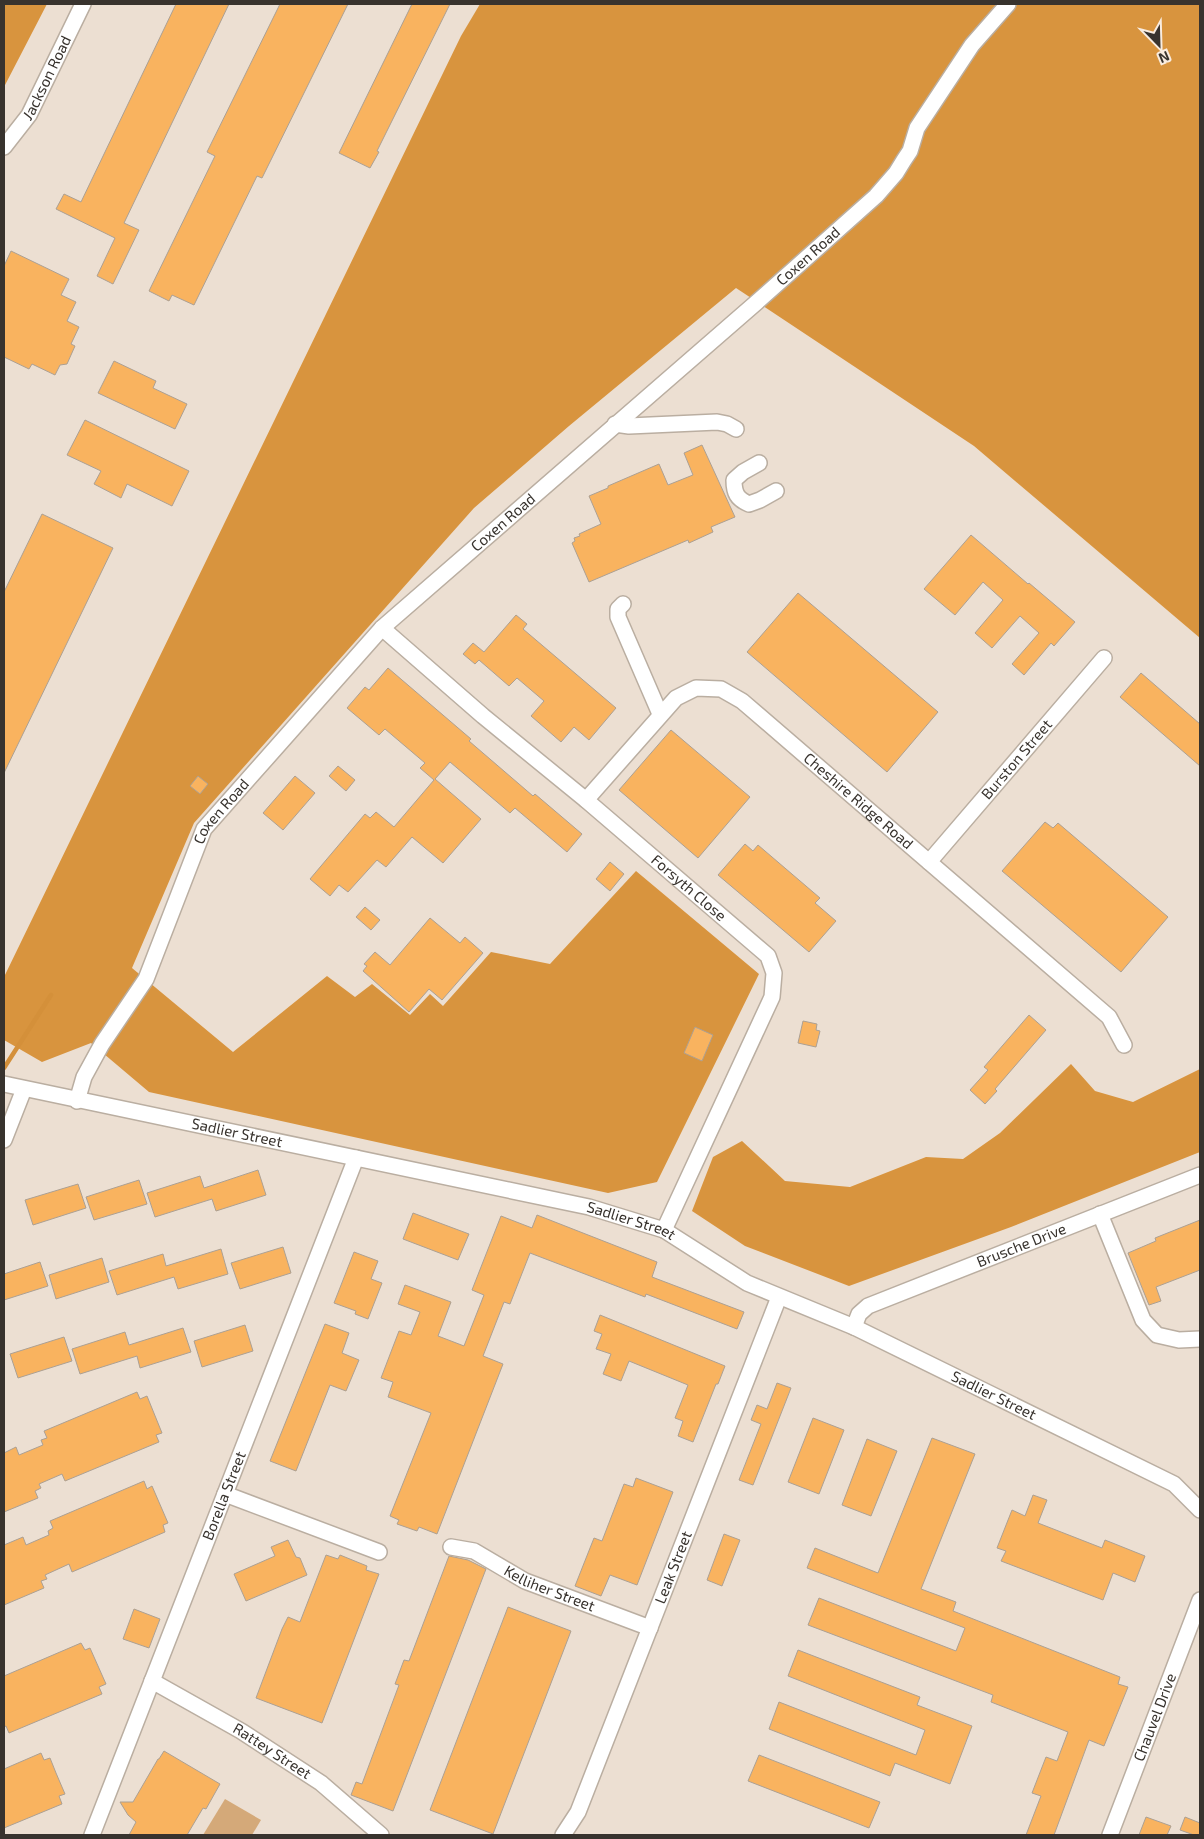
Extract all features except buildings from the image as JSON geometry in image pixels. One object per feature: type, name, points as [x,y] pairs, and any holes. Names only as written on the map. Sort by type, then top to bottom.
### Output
[{"type":"lane","name":"Jackson Road","points":[[4,147],[29,115],[83,4]]},
{"type":"lane","name":"Coxen Road","points":[[78,1101],[84,1077],[93,1060],[146,979],[204,829],[382,628],[757,302],[887,184],[910,151],[917,128],[928,109],[972,44],[1008,4]]},
{"type":"lane","points":[[615,424],[629,426],[717,422],[736,429]]},
{"type":"lane","points":[[759,463],[743,472],[734,480],[734,490],[739,500],[749,504],[776,491]]},
{"type":"lane","points":[[623,604],[618,609],[618,617],[660,714]]},
{"type":"lane","name":"Forsyth Close","points":[[382,628],[483,716],[586,800],[768,956],[774,973],[772,997],[664,1230]]},
{"type":"lane","name":"Burston Street","points":[[929,862],[1104,658]]},
{"type":"lane","name":"Cheshire Ridge Road","points":[[586,800],[676,698],[696,688],[720,689],[742,701],[1109,1017],[1124,1045]]},
{"type":"lane","name":"Sadlier Street","points":[[4,1084],[589,1207],[664,1230],[747,1283],[854,1327],[1174,1484],[1200,1510]]},
{"type":"lane","points":[[4,1140],[24,1089]]},
{"type":"lane","name":"Borella Street","points":[[92,1835],[356,1158]]},
{"type":"lane","name":"Brusche Drive","points":[[854,1327],[859,1314],[868,1306],[1200,1174]]},
{"type":"lane","points":[[1100,1214],[1143,1320],[1157,1335],[1179,1340],[1200,1339]]},
{"type":"lane","name":"Leak Street","points":[[563,1835],[578,1812],[779,1297]]},
{"type":"lane","points":[[225,1494],[379,1552]]},
{"type":"lane","name":"Kelliher Street","points":[[451,1546],[474,1552],[525,1581],[650,1628]]},
{"type":"lane","name":"Chauvel Drive","points":[[1110,1835],[1200,1600]]},
{"type":"lane","name":"Rattey Street","points":[[152,1680],[241,1731],[321,1783],[381,1835]]},
{"type":"shaded area","points":[[4,4],[47,4],[4,87]]},
{"type":"shaded area","points":[[480,4],[1200,4],[1200,638],[974,446],[736,288],[569,426],[474,508],[194,823],[132,968],[233,1052],[327,976],[355,997],[372,984],[410,1015],[430,994],[443,1006],[491,952],[550,964],[636,871],[759,974],[657,1182],[608,1193],[149,1092],[91,1043],[42,1062],[4,1040],[4,977],[461,36]]},
{"type":"shaded area","points":[[1071,1064],[1095,1091],[1133,1102],[1200,1069],[1200,1152],[1011,1227],[849,1286],[745,1246],[692,1211],[713,1157],[742,1141],[785,1181],[850,1187],[926,1157],[963,1159],[1000,1133]]},
{"type":"shaded area","points":[[225,1799],[261,1820],[252,1835],[203,1835]]},
{"type":"waterway","points":[[4,1068],[51,995]]}]
